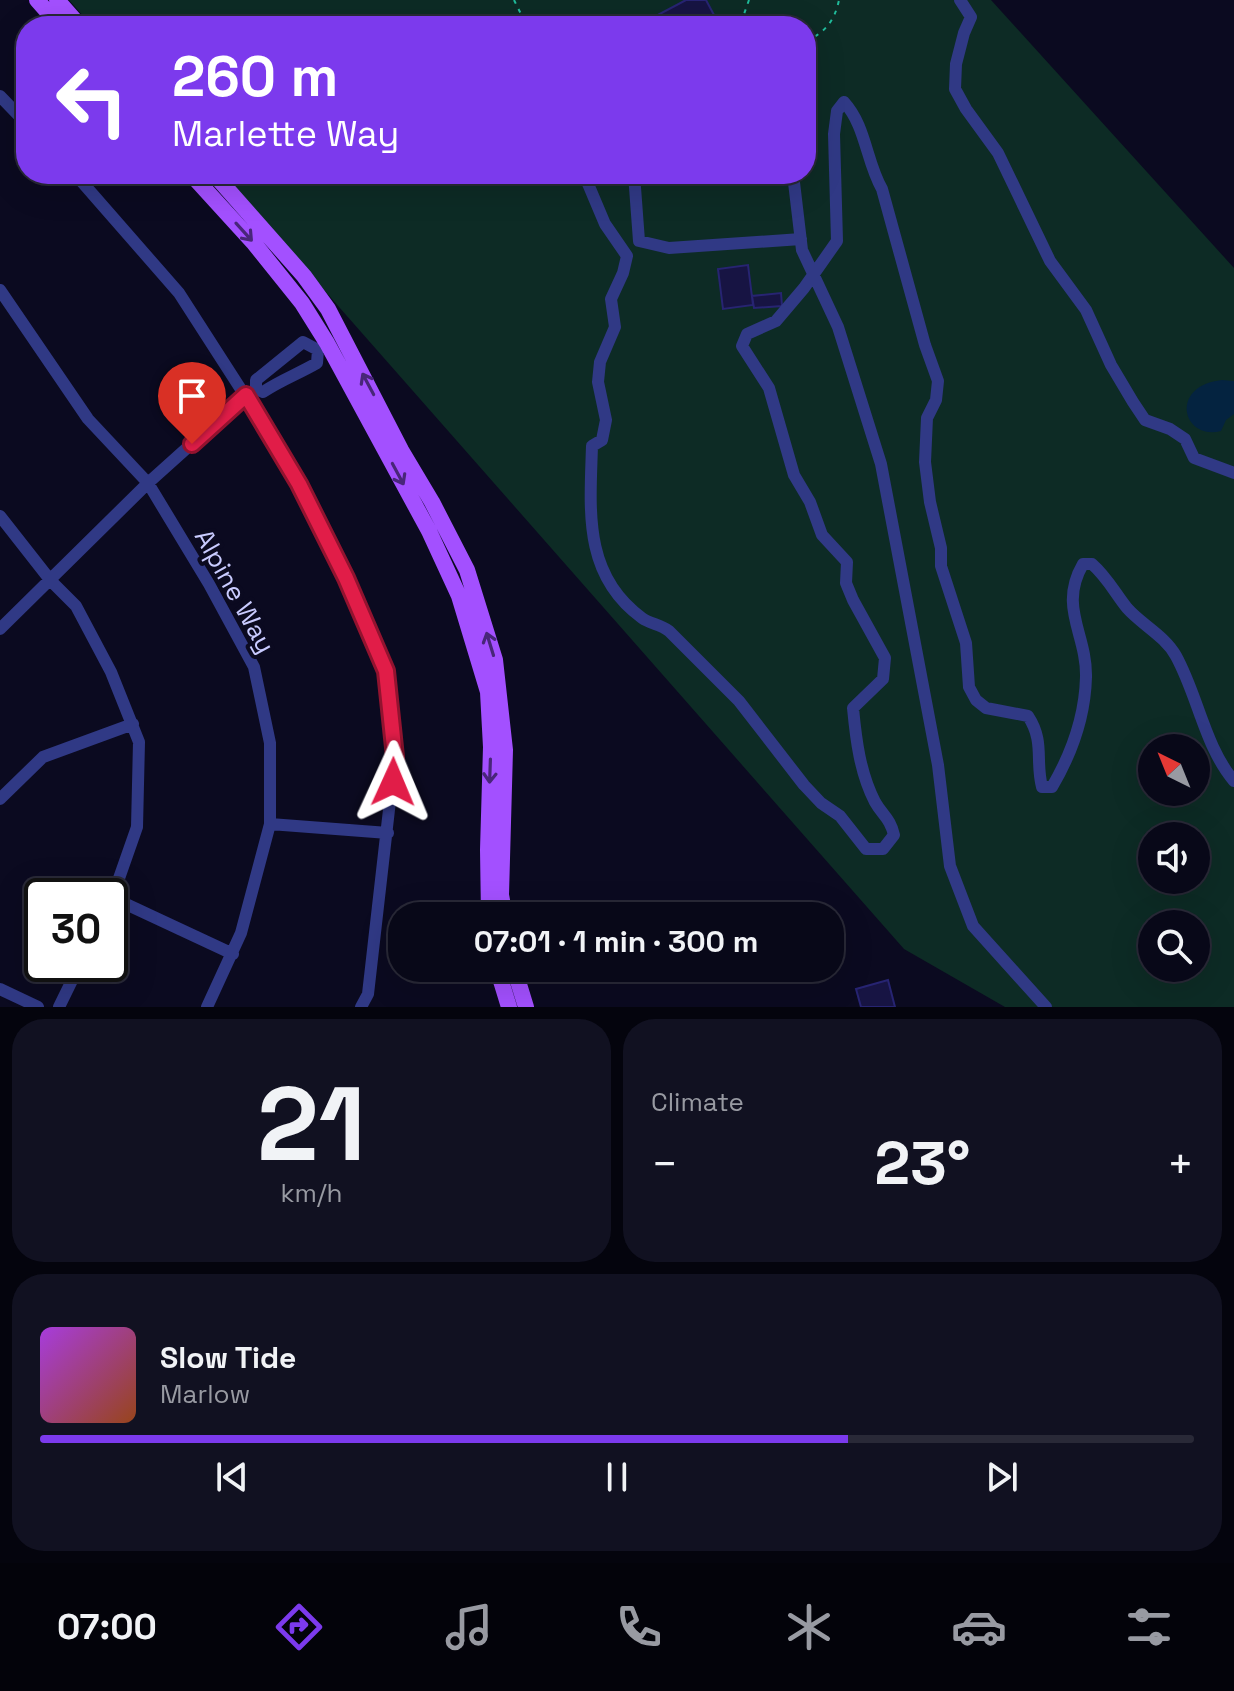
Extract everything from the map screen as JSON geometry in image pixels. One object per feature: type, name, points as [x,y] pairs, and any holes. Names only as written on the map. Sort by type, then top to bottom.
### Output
[{"type":"main road","points":[[37,0],[51,16]]},
{"type":"main road","points":[[57,0],[71,16]]},
{"type":"main road","points":[[200,184],[253,242],[302,303],[401,450],[467,570],[495,660],[505,750],[502,902]]},
{"type":"main road","points":[[223,184],[304,276],[328,309],[329,343],[429,531],[459,596],[488,692],[491,747],[489,902]]},
{"type":"main road","points":[[501,982],[509,1007]]},
{"type":"main road","points":[[518,982],[526,1007]]},
{"type":"street","points":[[960,0],[971,17],[956,64],[955,89],[998,153],[1050,261],[1086,310],[1111,365],[1145,420],[1170,429],[1185,439],[1194,458],[1234,473]]},
{"type":"street","points":[[0,96],[16,113]]},
{"type":"street","points":[[588,184],[605,224],[627,256],[611,299],[615,327],[600,362],[598,382],[606,420],[602,440],[592,446],[590,514],[593,545],[606,578],[628,606],[645,621],[658,623],[669,631],[739,701],[804,785],[821,803],[840,816],[866,849],[883,849],[894,835],[890,820],[875,802],[862,769],[853,708],[883,679],[885,658],[846,583],[847,562],[822,535],[810,502],[794,475],[769,388],[742,346],[747,334],[776,321],[837,241],[834,134],[837,111],[844,102],[854,113],[873,174],[882,189],[938,381],[936,400],[927,418],[925,438],[930,502],[938,530],[941,566],[966,643],[969,687],[976,700],[986,708],[1028,716],[1036,729],[1040,748],[1038,773],[1042,787],[1052,787],[1065,766],[1076,737],[1083,705],[1086,674],[1071,604],[1074,579],[1083,564],[1092,564],[1126,607],[1166,642],[1176,656],[1220,764],[1234,781]]},
{"type":"street","points":[[84,184],[179,293],[251,392],[346,578],[386,671],[395,757],[368,994],[361,1007]]},
{"type":"street","points":[[635,184],[639,241],[669,248],[801,239]]},
{"type":"street","points":[[794,184],[802,250],[838,327],[881,464],[938,765],[950,866],[973,926],[1046,1007]]},
{"type":"street","name":"Alpine Way","points":[[0,290],[88,419],[148,483],[209,584],[254,667],[270,743],[270,824],[241,933],[207,1007]]},
{"type":"street","points":[[0,629],[148,483],[251,392],[256,380],[276,365],[279,358],[303,342],[329,343],[317,363],[295,376],[284,377],[263,392],[251,392]]},
{"type":"street","points":[[276,365],[284,377]]},
{"type":"street","points":[[0,516],[51,581],[76,606],[111,672],[139,742],[137,827],[120,878]]},
{"type":"street","points":[[0,799],[43,757],[133,724]]},
{"type":"street","points":[[270,824],[388,833]]},
{"type":"street","points":[[128,908],[233,954]]},
{"type":"street","points":[[59,1007],[71,982]]},
{"type":"street","points":[[0,989],[38,1007]]},
{"type":"path","points":[[816,37],[822,34],[837,13],[839,0]]},
{"type":"green space","points":[[69,0],[991,0],[1234,268],[1234,1007],[1005,1007],[904,949],[231,184],[816,184],[816,16],[83,16]]},
{"type":"water","points":[[1234,381],[1234,414],[1226,420],[1221,431],[1208,432],[1190,421],[1188,401],[1205,384]]},
{"type":"building","points":[[686,0],[706,0],[714,15],[712,16],[656,16]]},
{"type":"building","points":[[748,265],[753,305],[723,309],[718,269]]},
{"type":"building","points":[[781,293],[782,306],[754,308],[752,296]]},
{"type":"building","points":[[888,980],[895,1007],[861,1007],[856,989]]},
{"type":"route","points":[[192,444],[246,395],[287,461],[346,578],[386,671],[395,757],[393,782]]}]
